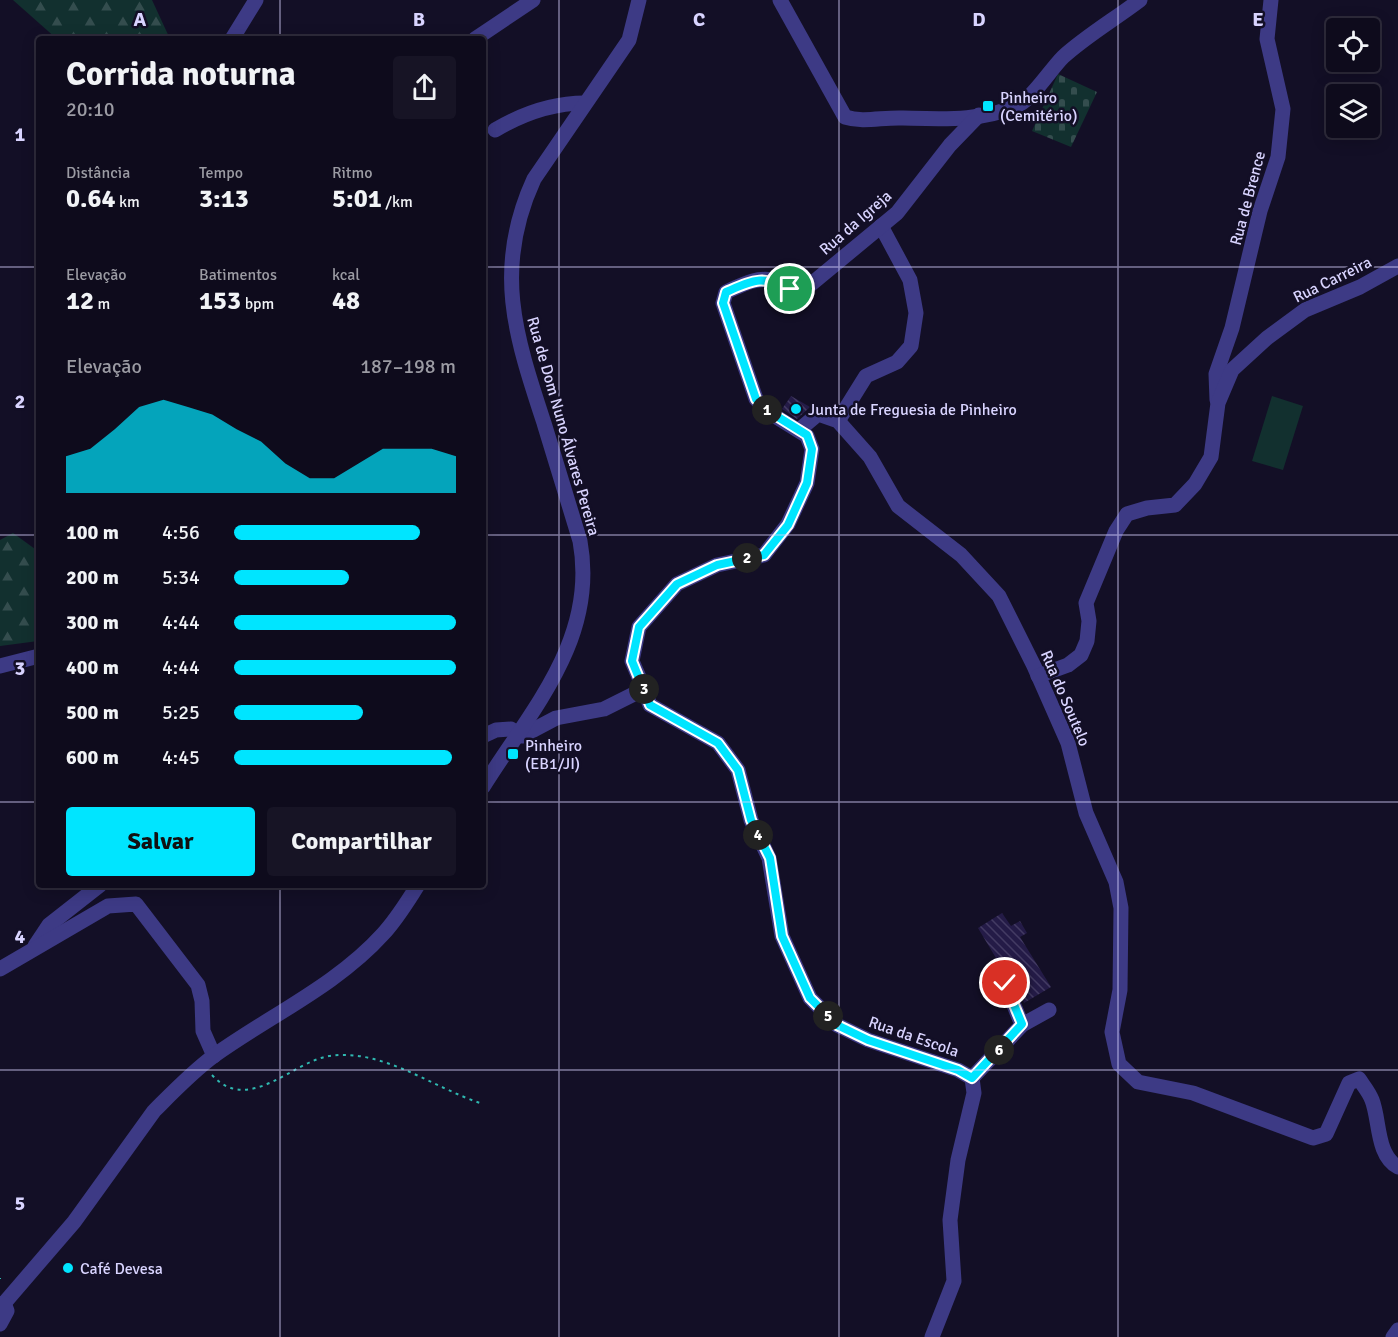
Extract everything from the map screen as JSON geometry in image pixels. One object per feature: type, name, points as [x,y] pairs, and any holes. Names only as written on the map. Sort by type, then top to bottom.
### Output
[{"type":"street","points":[[234,36],[256,0]]},
{"type":"street","points":[[479,36],[533,0]]},
{"type":"street","name":"Rua de Dom Nuno Álvares Pereira","points":[[486,782],[516,733],[554,680],[568,649],[581,597],[583,558],[519,342],[511,302],[513,254],[524,200],[534,179],[629,40],[639,0]]},
{"type":"street","points":[[780,0],[845,117],[860,122],[886,117],[940,119],[979,115],[1001,112],[1023,103],[1065,56],[1140,0]]},
{"type":"street","name":"Rua de Brence","points":[[1218,403],[1216,374],[1232,328],[1260,212],[1278,157],[1282,109],[1267,39],[1271,0]]},
{"type":"street","points":[[495,130],[520,115],[571,103],[585,103]]},
{"type":"street","name":"Rua da Igreja","points":[[799,430],[770,412],[756,399],[723,303],[726,292],[755,279],[773,281],[790,289],[804,290],[897,213],[950,145],[979,115]]},
{"type":"street","points":[[486,735],[496,730],[512,729],[522,736],[556,718],[604,709],[644,689],[632,661],[639,627],[677,584],[717,565],[764,555],[788,525],[807,483],[812,449],[807,435],[799,430],[818,414],[838,421],[866,376],[897,362],[911,346],[916,313],[910,280],[881,226]]},
{"type":"street","name":"Rua Carreira","points":[[1038,676],[1068,665],[1081,655],[1087,641],[1089,621],[1086,603],[1116,531],[1127,514],[1147,508],[1175,506],[1195,484],[1211,457],[1218,403],[1232,370],[1267,338],[1305,310],[1360,287],[1398,266]]},
{"type":"street","name":"Rua do Soutelo","points":[[838,421],[870,457],[898,506],[961,555],[999,596],[1068,743],[1086,813],[1116,882],[1121,908],[1120,990],[1112,1032],[1119,1064],[1138,1082],[1192,1093],[1313,1138],[1326,1134],[1349,1083],[1359,1079],[1372,1098],[1382,1143],[1392,1164],[1398,1167]]},
{"type":"street","points":[[0,666],[36,657]]},
{"type":"street","name":"Rua da Escola","points":[[644,689],[650,705],[718,743],[738,770],[751,820],[770,858],[782,936],[810,998],[837,1025],[868,1040],[958,1070],[972,1078],[974,1093],[958,1160],[950,1220],[954,1281],[932,1337]]},
{"type":"street","points":[[33,948],[49,925],[96,888]]},
{"type":"street","points":[[0,1324],[7,1311],[2,1306],[74,1222],[154,1111],[209,1061],[335,976],[382,935],[416,888]]},
{"type":"street","points":[[0,969],[108,906],[136,904],[198,986],[209,1061]]},
{"type":"street","points":[[1005,983],[1022,1024]]},
{"type":"street","points":[[972,1078],[1022,1024],[1049,1010]]},
{"type":"street","points":[[1393,1337],[1398,1330]]},
{"type":"path","points":[[209,1061],[216,1079],[229,1087],[247,1089],[267,1086],[326,1057],[354,1055],[398,1067],[459,1096],[480,1103]]},
{"type":"green space","points":[[13,0],[152,0],[169,36],[54,36]]},
{"type":"green space","points":[[1058,74],[1097,92],[1071,147],[1032,131]]},
{"type":"green space","points":[[1272,396],[1303,406],[1283,470],[1252,461]]},
{"type":"green space","points":[[13,533],[35,549],[36,641],[0,646],[0,540]]},
{"type":"building","name":"Junta de Freguesia de Pinheiro","points":[[791,396],[810,407],[797,419],[782,409]]},
{"type":"building","points":[[1002,913],[1011,926],[1020,921],[1027,933],[1020,937],[1051,987],[1024,1003],[1014,979],[1005,973],[978,928]]},
{"type":"place","name":"Pinheiro (Cemitério)","points":[[988,106]]},
{"type":"place","name":"Junta de Freguesia de Pinheiro","points":[[796,409]]},
{"type":"place","name":"Pinheiro (EB1/JI)","points":[[513,754]]},
{"type":"place","name":"Café Devesa","points":[[68,1268]]},
{"type":"route","points":[[790,289],[773,281],[755,279],[726,292],[723,303],[756,399],[770,412],[807,435],[812,449],[807,483],[788,525],[764,555],[717,565],[677,584],[639,627],[632,661],[650,705],[718,743],[738,770],[751,820],[770,858],[782,936],[810,998],[837,1025],[868,1040],[958,1070],[972,1078],[1022,1024],[1005,983]]}]
